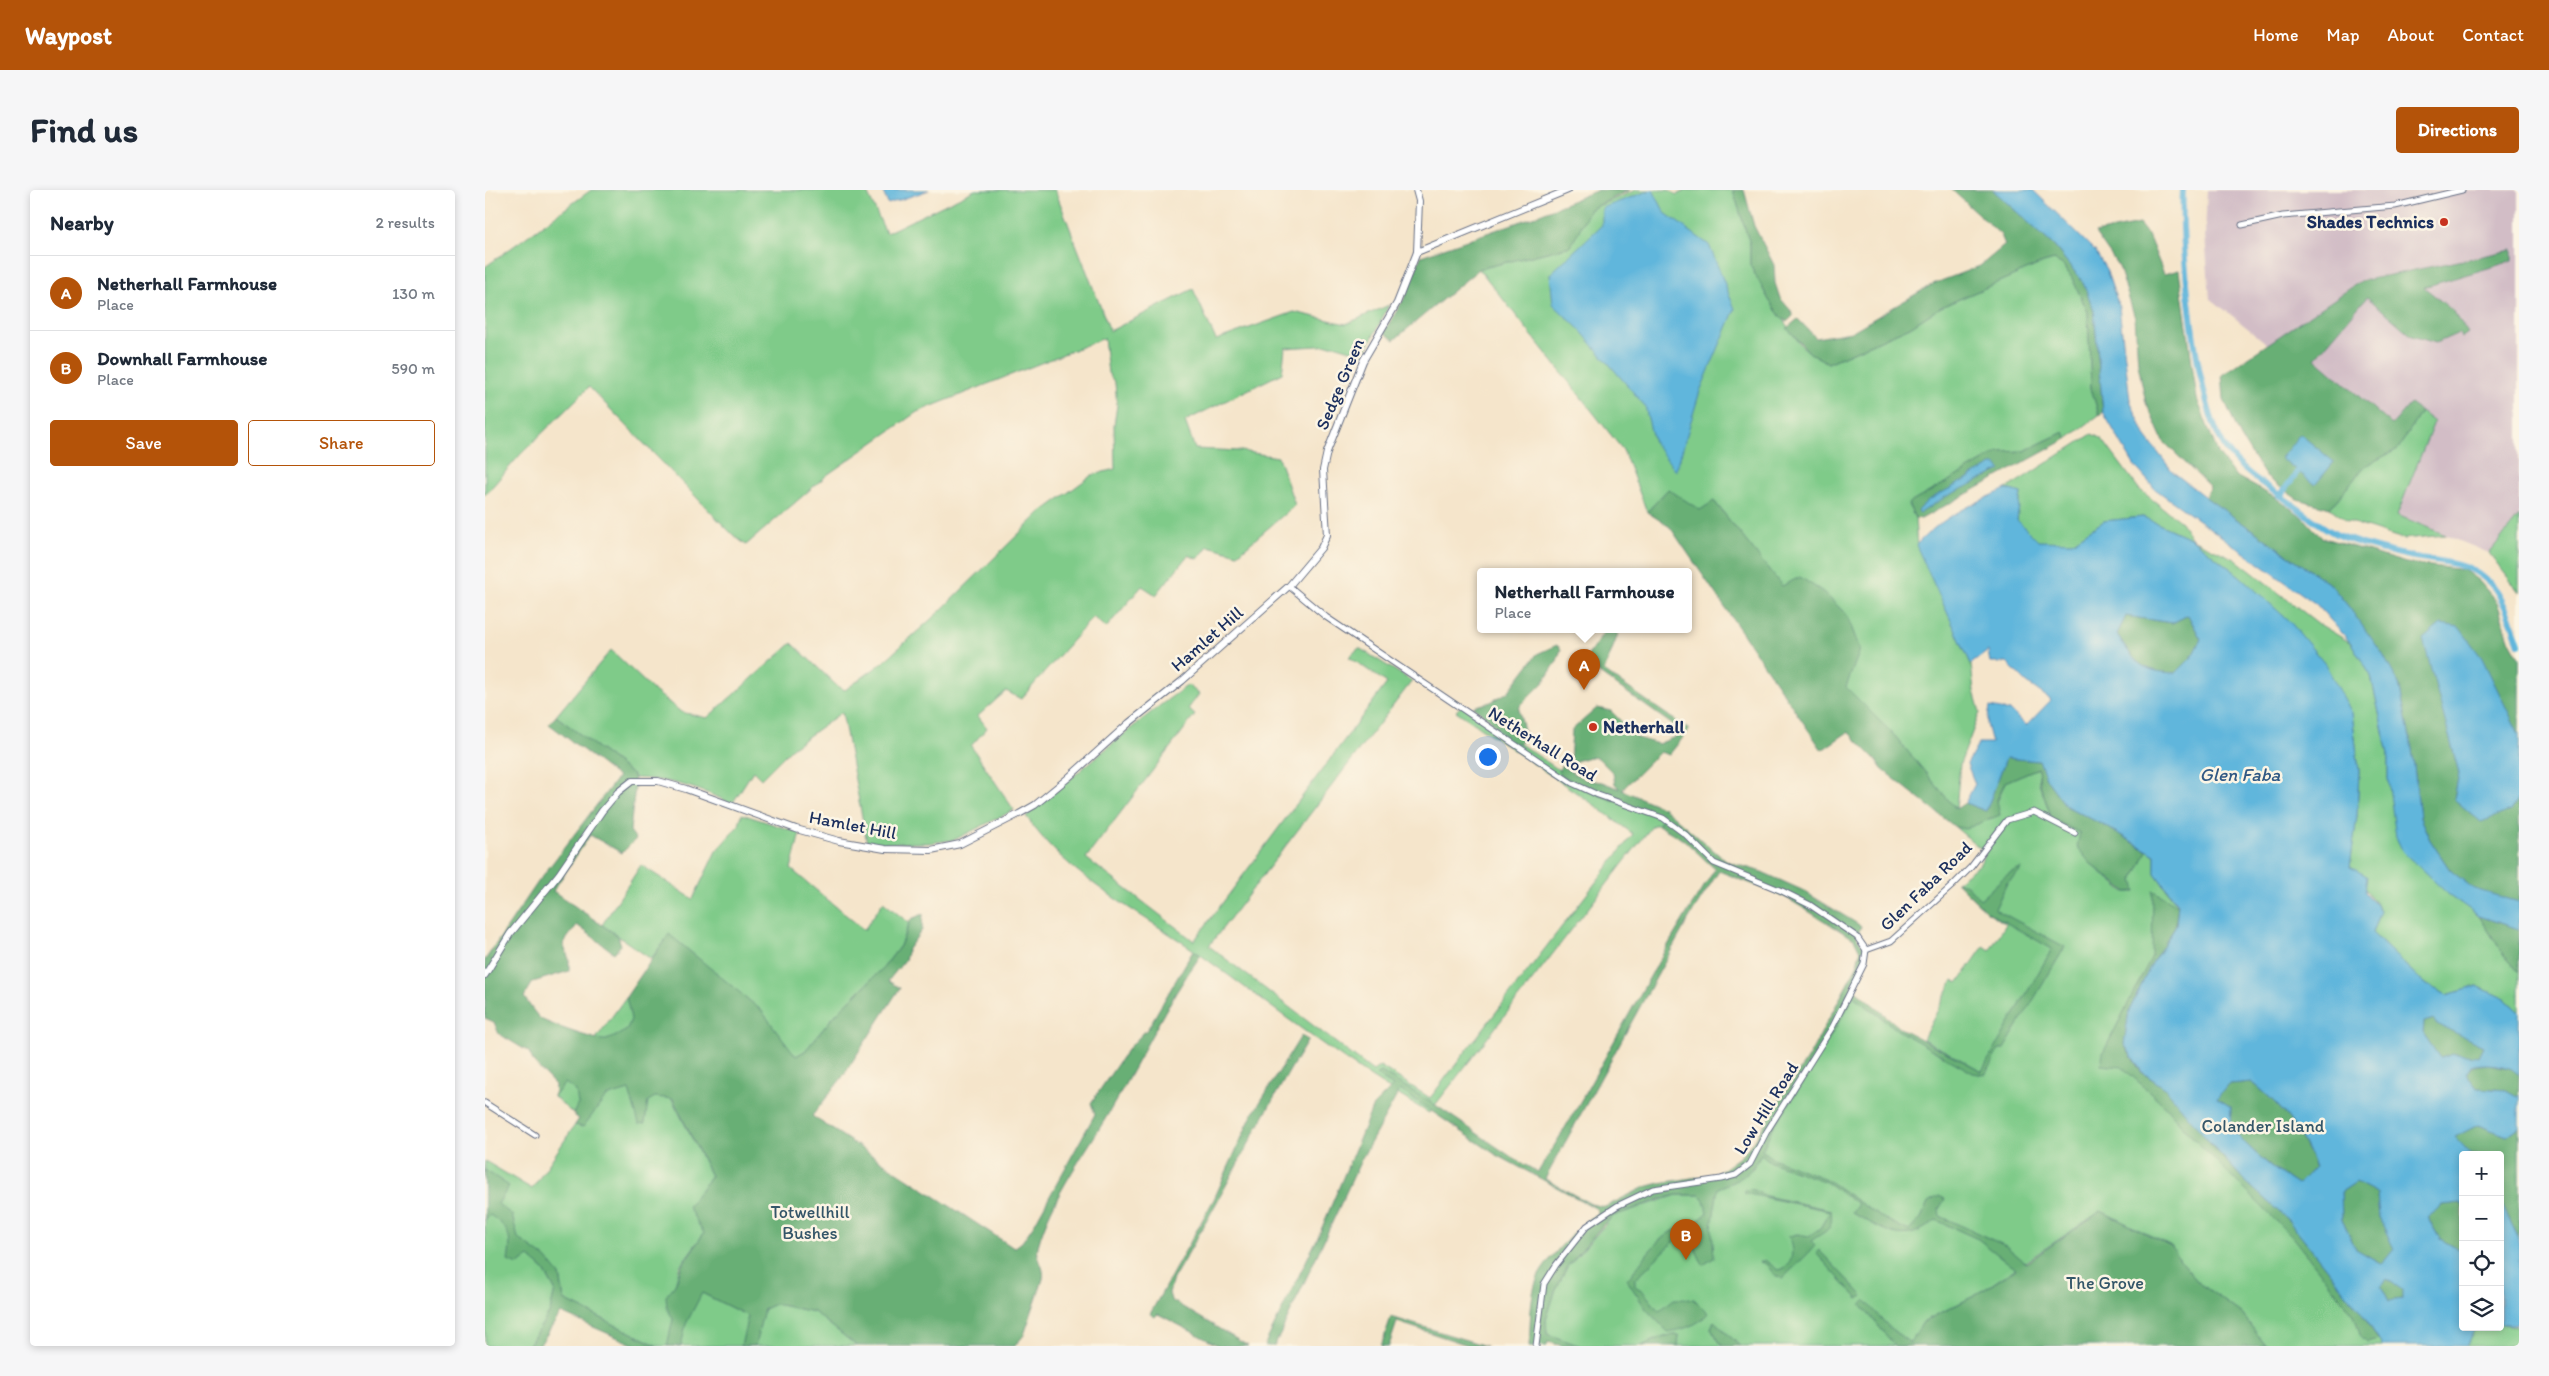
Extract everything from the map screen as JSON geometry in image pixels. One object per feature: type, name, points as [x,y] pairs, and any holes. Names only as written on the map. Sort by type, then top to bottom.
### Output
[{"type":"street","name":"Sedge Green","points":[[1289,586],[1321,548],[1327,535],[1323,470],[1327,452],[1363,361],[1397,302],[1417,252],[1419,201],[1416,190]]},
{"type":"street","points":[[1417,252],[1568,190]]},
{"type":"street","points":[[2243,225],[2283,216],[2395,206],[2462,190]]},
{"type":"street","name":"Netherhall Road","points":[[1289,586],[1326,617],[1572,783],[1598,795],[1663,818],[1686,835],[1714,863],[1783,891],[1810,905],[1857,937],[1866,950]]},
{"type":"street","name":"Hamlet Hill","points":[[485,975],[510,934],[559,874],[602,811],[618,792],[631,781],[658,781],[687,789],[796,829],[839,841],[885,849],[931,850],[960,844],[1035,805],[1069,778],[1129,722],[1182,681],[1289,586]]},
{"type":"street","name":"Glen Faba Road","points":[[1866,950],[1891,941],[1952,886],[1971,868],[2007,820],[2034,812],[2075,833]]},
{"type":"street","name":"Low Hill Road","points":[[1536,1346],[1544,1284],[1556,1264],[1587,1226],[1617,1206],[1653,1189],[1721,1179],[1736,1175],[1750,1164],[1767,1131],[1833,1026],[1864,964],[1866,950]]},
{"type":"street","points":[[485,1103],[535,1135]]},
{"type":"shaded area","points":[[2207,190],[2519,190],[2519,516],[2489,553],[2396,515],[2433,422],[2413,407],[2387,440],[2210,298],[2205,236]]},
{"type":"green space","points":[[591,190],[866,190],[886,233],[975,190],[1055,190],[1110,331],[1193,289],[1216,340],[1294,312],[1346,324],[1389,305],[1364,354],[1334,345],[1285,348],[1282,373],[1185,421],[1195,449],[1241,451],[1278,457],[1295,505],[1238,554],[1208,546],[1198,559],[1188,555],[1156,595],[1142,586],[1106,628],[1093,617],[1021,699],[1006,691],[978,716],[987,728],[971,746],[1014,810],[954,840],[928,843],[867,843],[842,712],[792,748],[761,779],[753,771],[732,804],[685,785],[660,780],[634,778],[633,775],[556,716],[611,650],[652,689],[681,712],[707,718],[792,643],[837,686],[845,690],[881,664],[939,612],[1040,513],[1092,475],[1115,469],[1114,425],[1117,405],[1115,383],[1108,373],[1104,338],[917,412],[827,475],[746,545],[732,534],[589,387],[520,455],[485,495],[485,267]]},
{"type":"green space","points":[[1598,190],[1630,190],[1590,209],[1571,246],[1479,269],[1394,340],[1384,332],[1405,297],[1421,256],[1530,218]]},
{"type":"green space","points":[[1636,190],[1668,190],[1677,195],[1687,190],[1733,190],[1750,244],[1750,265],[1769,300],[1800,344],[1810,353],[1828,363],[1910,327],[1941,307],[2040,264],[2054,260],[2063,265],[2072,278],[2088,312],[2091,388],[2099,415],[2067,439],[2064,432],[2024,451],[1999,452],[1908,505],[1915,518],[1917,546],[1971,664],[1974,691],[1980,712],[1960,764],[1956,810],[1894,735],[1846,687],[1782,587],[1714,501],[1700,511],[1668,489],[1647,512],[1623,450],[1479,269],[1571,246],[1588,210]]},
{"type":"green space","points":[[1733,190],[1744,190],[1754,226],[1774,265],[1775,283],[1780,298],[1793,313],[1793,316],[1788,321],[1782,319],[1769,300],[1750,265],[1750,244]]},
{"type":"green space","points":[[1952,190],[1993,190],[2054,246],[2083,282],[2094,311],[2103,412],[2099,415],[2091,388],[2088,312],[2072,278],[2063,265],[2054,260],[2040,264],[1941,307],[1910,327],[1828,363],[1810,353],[1787,328],[1798,319],[1816,338],[1851,332],[1933,284],[1980,266],[2005,245],[2001,235]]},
{"type":"green space","points":[[2139,224],[2148,235],[2164,274],[2179,270],[2197,399],[2218,453],[2234,475],[2274,497],[2303,517],[2321,537],[2406,563],[2464,570],[2479,581],[2497,602],[2509,639],[2519,657],[2519,734],[2518,732],[2452,747],[2459,773],[2454,799],[2510,811],[2519,798],[2519,902],[2474,890],[2450,870],[2430,840],[2420,818],[2412,749],[2399,684],[2348,606],[2331,585],[2205,497],[2210,487],[2163,441],[2146,403],[2138,364],[2135,318],[2119,267],[2095,233]]},
{"type":"green space","points":[[2512,250],[2512,261],[2424,287],[2454,312],[2468,333],[2461,338],[2459,333],[2436,343],[2412,336],[2367,297],[2315,358],[2392,425],[2410,404],[2421,412],[2398,449],[2365,466],[2330,508],[2297,499],[2266,477],[2241,438],[2224,399],[2222,375],[2361,281]]},
{"type":"green space","points":[[2421,412],[2434,422],[2397,515],[2446,535],[2403,539],[2347,521],[2330,508],[2365,466],[2398,449]]},
{"type":"green space","points":[[2064,432],[2067,439],[1921,519],[1915,518],[1908,504],[1999,452],[2024,451]]},
{"type":"green space","points":[[2092,434],[2102,439],[2139,489],[2181,522],[2192,539],[2143,517],[2104,521],[2072,542],[2038,542],[2017,520],[2021,493],[2006,489]]},
{"type":"green space","points":[[1668,489],[1700,510],[1714,501],[1782,586],[1800,577],[1823,592],[1847,615],[1860,650],[1846,687],[1894,735],[1956,809],[1965,803],[1986,811],[2006,758],[2040,761],[2047,780],[2066,806],[2107,827],[2147,851],[2133,880],[2136,891],[2127,892],[2090,863],[2077,847],[2080,833],[2052,819],[2040,784],[2038,768],[2005,782],[1997,800],[2000,815],[1965,829],[1955,827],[1882,769],[1876,760],[1848,732],[1822,750],[1670,527],[1647,512]]},
{"type":"green space","points":[[2519,516],[2519,592],[2489,553]]},
{"type":"green space","points":[[2192,539],[2235,559],[2319,624],[2351,643],[2371,676],[2388,754],[2388,779],[2448,894],[2479,916],[2504,955],[2519,972],[2519,1012],[2505,999],[2477,986],[2447,995],[2425,984],[2372,933],[2380,910],[2350,867],[2357,816],[2359,771],[2352,713],[2241,577]]},
{"type":"green space","points":[[2188,615],[2201,639],[2191,658],[2176,673],[2146,668],[2134,658],[2117,634],[2126,616],[2172,623]]},
{"type":"green space","name":"The Grove","points":[[1603,633],[1618,633],[1604,671],[1689,730],[1669,755],[1660,752],[1622,790],[1664,808],[1726,861],[1762,872],[1802,890],[1861,926],[1857,937],[1866,950],[1864,964],[1851,986],[1900,1028],[1982,1071],[2052,949],[1986,911],[1956,882],[1967,885],[1980,899],[2004,877],[2021,868],[2007,883],[1995,909],[2065,947],[2004,1049],[1999,1049],[1985,1075],[1973,1073],[1899,1031],[1848,992],[1846,996],[1851,1002],[1793,1098],[1772,1128],[1762,1151],[1772,1158],[1826,1179],[1879,1216],[1909,1231],[1921,1218],[1928,1202],[1939,1196],[1945,1199],[1939,1209],[1940,1216],[2006,1246],[2026,1263],[2101,1211],[2171,1246],[2181,1262],[2198,1282],[2242,1314],[2266,1346],[1895,1346],[1861,1305],[1865,1300],[1888,1326],[1910,1343],[1923,1322],[1976,1295],[2016,1269],[1978,1239],[1936,1220],[1913,1233],[1903,1235],[1885,1230],[1852,1213],[1858,1204],[1826,1182],[1771,1162],[1761,1154],[1744,1176],[1718,1188],[1712,1227],[1714,1258],[1703,1265],[1691,1240],[1677,1239],[1635,1279],[1635,1286],[1643,1291],[1659,1311],[1674,1299],[1694,1299],[1708,1313],[1700,1321],[1679,1330],[1668,1332],[1646,1309],[1627,1280],[1657,1243],[1669,1233],[1689,1225],[1707,1213],[1704,1200],[1700,1195],[1677,1195],[1613,1216],[1567,1267],[1555,1292],[1546,1320],[1547,1334],[1581,1346],[1563,1346],[1548,1342],[1547,1346],[1529,1346],[1532,1302],[1538,1277],[1542,1269],[1565,1242],[1598,1213],[1597,1209],[1495,1154],[1400,1090],[1362,1158],[1280,1335],[1274,1346],[1264,1346],[1318,1237],[1373,1106],[1393,1086],[1376,1075],[1381,1072],[1388,1076],[1437,1106],[1516,1160],[1538,1172],[1583,1097],[1691,906],[1715,869],[1684,840],[1658,825],[1663,818],[1598,795],[1558,773],[1561,766],[1586,780],[1602,782],[1620,789],[1615,784],[1613,773],[1598,758],[1589,757],[1570,763],[1572,730],[1597,708],[1611,711],[1638,738],[1658,744],[1680,735],[1680,730],[1598,672],[1587,657]],"holes":[[[1719,871],[1785,897],[1854,939],[1860,951],[1857,966],[1809,1056],[1753,1142],[1741,1156],[1716,1174],[1645,1187],[1605,1207],[1591,1204],[1545,1179],[1689,918]]]},
{"type":"green space","points":[[1557,645],[1561,649],[1557,661],[1543,683],[1520,706],[1519,711],[1526,738],[1520,743],[1512,743],[1489,719],[1473,707],[1491,702],[1508,692],[1537,654]]},
{"type":"green space","points":[[1359,648],[1412,681],[1209,946],[1373,1071],[1380,1066],[1430,1098],[1633,834],[1593,804],[1456,711],[1462,705],[1559,770],[1558,772],[1663,818],[1658,825],[1653,825],[1429,1113],[1370,1077],[1202,956],[1108,894],[1063,858],[1043,838],[1026,816],[1126,732],[1188,685],[1199,694],[1188,709],[1195,715],[1086,858],[1194,941],[1387,683],[1349,657]]},
{"type":"green space","name":"Totwellhill Bushes","points":[[556,716],[633,775],[635,786],[630,831],[636,839],[622,853],[590,835],[553,891],[618,936],[621,945],[614,953],[577,925],[563,944],[569,959],[569,971],[533,982],[524,997],[541,1019],[602,1040],[612,1038],[627,1030],[631,1019],[626,997],[669,934],[761,1010],[796,1056],[805,1051],[833,1017],[884,967],[900,946],[911,919],[923,914],[922,930],[908,949],[905,960],[888,981],[900,988],[841,1079],[812,1116],[1014,1248],[1022,1242],[1035,1223],[1095,1114],[1091,1103],[1127,1050],[1148,1028],[1193,951],[1201,955],[1165,1011],[1122,1090],[1051,1210],[1037,1251],[1044,1275],[1043,1279],[1024,1335],[1015,1346],[857,1346],[814,1312],[775,1304],[764,1309],[755,1346],[741,1346],[748,1316],[702,1293],[686,1324],[681,1346],[667,1346],[673,1319],[667,1308],[666,1296],[675,1285],[682,1265],[704,1233],[688,1207],[711,1176],[673,1099],[655,1097],[648,1101],[645,1123],[639,1124],[629,1090],[606,1097],[583,1127],[575,1125],[579,1119],[573,1114],[578,1104],[576,1091],[565,1083],[554,1097],[555,1085],[534,1063],[529,1052],[499,1034],[494,1022],[485,1018],[485,960],[538,882],[618,777],[549,724]]},
{"type":"green space","points":[[2038,768],[2039,783],[2052,819],[2080,833],[2090,863],[2125,892],[2135,892],[2133,880],[2147,849],[2155,856],[2155,873],[2178,906],[2175,926],[2129,1011],[2124,1045],[2141,1072],[2164,1087],[2361,1312],[2383,1346],[2266,1346],[2242,1314],[2198,1282],[2181,1262],[2171,1246],[2101,1211],[1976,1295],[1924,1321],[1909,1346],[1740,1346],[1714,1321],[1711,1328],[1722,1346],[1678,1346],[1679,1335],[1664,1336],[1641,1346],[1579,1346],[1547,1334],[1546,1320],[1555,1292],[1567,1267],[1613,1216],[1677,1195],[1700,1195],[1753,1168],[1767,1137],[1836,1027],[1848,992],[1899,1031],[1982,1071],[1923,1039],[1953,980],[1958,983],[1984,946],[1990,950],[2006,924],[1986,911],[1956,882],[1979,865],[1986,853],[1955,827],[1965,827],[1990,820],[2005,782]]},
{"type":"green space","points":[[742,814],[800,833],[791,869],[864,930],[883,902],[909,923],[900,946],[884,967],[833,1017],[805,1051],[796,1056],[669,935],[651,959],[602,925],[641,865],[693,899],[716,851],[739,825]]},
{"type":"green space","points":[[2153,890],[2178,906],[2175,926],[2151,965],[2129,1011],[2124,1045],[2141,1072],[2164,1087],[2211,1145],[2245,1181],[2288,1220],[2361,1312],[2378,1339],[2367,1342],[2360,1335],[2354,1315],[2293,1238],[2193,1138],[2161,1102],[2122,1067],[2101,1065],[2103,1053],[2152,956]]},
{"type":"green space","points":[[2479,916],[2519,929],[2519,972],[2504,955]]},
{"type":"green space","points":[[626,997],[633,1022],[711,1176],[688,1207],[704,1233],[680,1266],[675,1285],[702,1293],[748,1316],[775,1304],[814,1312],[857,1346],[658,1346],[564,1300],[560,1275],[529,1257],[544,1270],[555,1290],[550,1312],[528,1346],[485,1346],[485,1161],[532,1189],[579,1119],[554,1097]]},
{"type":"green space","points":[[2434,1019],[2483,1046],[2478,1057],[2454,1054],[2440,1059],[2423,1033],[2424,1021]]},
{"type":"green space","points":[[1301,1036],[1308,1040],[1173,1279],[1169,1293],[1171,1300],[1248,1346],[1219,1346],[1158,1314],[1155,1317],[1150,1314],[1214,1199],[1251,1117]]},
{"type":"green space","points":[[2488,1064],[2514,1069],[2519,1075],[2518,1097],[2506,1090],[2477,1088],[2466,1074],[2470,1068]]},
{"type":"green space","name":"Colander Island","points":[[2252,1082],[2282,1111],[2296,1130],[2309,1153],[2315,1168],[2297,1185],[2262,1158],[2230,1127],[2231,1107],[2216,1098],[2229,1084]]},
{"type":"green space","points":[[2478,1125],[2507,1136],[2519,1127],[2519,1239],[2504,1209],[2504,1151],[2468,1151],[2454,1137]]},
{"type":"green space","points":[[485,1170],[509,1186],[498,1204],[512,1215],[518,1238],[546,1258],[560,1275],[564,1300],[658,1346],[637,1346],[561,1313],[539,1346],[528,1346],[550,1312],[555,1290],[544,1270],[529,1257],[517,1265],[508,1261],[510,1246],[506,1229],[490,1215],[485,1220]]},
{"type":"green space","points":[[2356,1182],[2377,1193],[2379,1217],[2395,1249],[2382,1264],[2356,1249],[2342,1220],[2341,1192]]},
{"type":"green space","points":[[1751,1189],[1766,1196],[1831,1210],[1830,1227],[1811,1241],[1815,1245],[1813,1248],[1783,1278],[1776,1277],[1766,1264],[1760,1262],[1765,1260],[1778,1270],[1784,1268],[1790,1261],[1792,1252],[1789,1236],[1797,1234],[1809,1236],[1820,1228],[1830,1211],[1744,1193],[1745,1190]]},
{"type":"green space","points":[[2459,1203],[2458,1249],[2440,1239],[2427,1216],[2443,1205]]},
{"type":"green space","points":[[1819,1250],[1863,1296],[1858,1299],[1816,1253]]},
{"type":"green space","points":[[2387,1279],[2403,1290],[2402,1299],[2389,1301],[2381,1286]]},
{"type":"green space","points":[[1391,1317],[1486,1346],[1471,1346],[1397,1322],[1389,1346],[1381,1346]]},
{"type":"green space","points":[[1714,1321],[1740,1346],[1722,1346],[1711,1328]]},
{"type":"green space","points":[[2504,1324],[2519,1326],[2519,1346],[2466,1346],[2475,1331],[2504,1331]]},
{"type":"green space","points":[[1679,1335],[1678,1346],[1641,1346],[1664,1336]]},
{"type":"water","points":[[882,190],[929,190],[888,204]]},
{"type":"water","points":[[1653,190],[1665,213],[1709,245],[1735,309],[1700,391],[1676,471],[1654,443],[1645,406],[1580,330],[1553,304],[1550,274],[1602,225],[1602,208]]},
{"type":"water","points":[[1993,190],[2033,190],[2095,251],[2106,269],[2119,307],[2130,400],[2146,437],[2173,472],[2205,497],[2331,585],[2382,653],[2399,684],[2412,749],[2420,818],[2430,840],[2450,870],[2474,889],[2519,902],[2519,929],[2479,916],[2448,894],[2403,852],[2396,837],[2388,779],[2388,754],[2371,676],[2351,643],[2316,604],[2155,489],[2134,465],[2103,412],[2094,311],[2083,282],[2054,246]]},
{"type":"water","points":[[2300,434],[2334,462],[2315,485],[2281,458]]},
{"type":"water","points":[[1992,465],[1997,465],[2001,470],[1947,496],[1920,513],[1918,511],[1927,501]]},
{"type":"water","name":"Glen Faba","points":[[2006,489],[2021,493],[2017,520],[2038,541],[2072,542],[2104,521],[2143,517],[2192,539],[2241,577],[2291,623],[2325,664],[2352,713],[2359,771],[2357,816],[2350,867],[2367,876],[2365,892],[2380,910],[2372,933],[2425,984],[2447,995],[2477,986],[2505,999],[2519,1012],[2519,1075],[2509,1068],[2489,1064],[2471,1066],[2466,1074],[2477,1088],[2506,1090],[2517,1096],[2519,1094],[2519,1127],[2507,1136],[2478,1125],[2455,1137],[2468,1151],[2459,1151],[2459,1203],[2443,1205],[2427,1217],[2440,1239],[2459,1248],[2459,1331],[2475,1331],[2466,1346],[2383,1346],[2361,1312],[2288,1220],[2245,1181],[2211,1144],[2165,1088],[2142,1072],[2124,1044],[2129,1011],[2151,965],[2176,925],[2178,904],[2155,873],[2155,855],[2066,806],[2047,780],[2039,761],[2006,758],[1986,811],[1965,803],[1975,784],[1967,764],[1979,743],[1992,743],[1987,724],[1990,707],[2011,711],[2026,726],[2051,700],[2026,682],[2007,663],[1990,663],[1988,651],[1971,664],[1916,545],[1937,526],[1969,506]],"holes":[[[2188,615],[2201,639],[2191,658],[2176,673],[2146,668],[2134,658],[2117,634],[2126,616],[2172,623]],[[2434,1019],[2435,1023],[2483,1046],[2478,1056],[2454,1054],[2440,1058],[2423,1033],[2424,1022]],[[2252,1082],[2274,1101],[2290,1120],[2303,1141],[2315,1167],[2297,1185],[2245,1144],[2230,1127],[2231,1107],[2217,1098],[2229,1084]],[[2356,1182],[2377,1193],[2379,1217],[2394,1249],[2382,1264],[2356,1249],[2342,1220],[2341,1192]],[[2387,1279],[2402,1290],[2402,1299],[2389,1301],[2381,1286]]]},
{"type":"water","points":[[2441,624],[2459,627],[2482,658],[2519,734],[2519,798],[2510,811],[2481,822],[2454,799],[2459,773],[2423,639]]},
{"type":"water","points":[[2504,1209],[2519,1239],[2519,1319],[2516,1324],[2504,1324]]},
{"type":"waterway","points":[[2183,190],[2187,285],[2198,362],[2215,427],[2226,449],[2249,474],[2334,533],[2374,548],[2455,564],[2477,573],[2487,580],[2499,595],[2509,615],[2519,644]]},
{"type":"waterway","points":[[2280,496],[2298,471]]},
{"type":"place","name":"Shades Technics","points":[[2444,222]]},
{"type":"place","name":"Netherhall Farmhouse","points":[[1584,690]]},
{"type":"place","name":"Netherhall","points":[[1593,727]]},
{"type":"place","name":"Downhall Farmhouse","points":[[1686,1260]]}]
